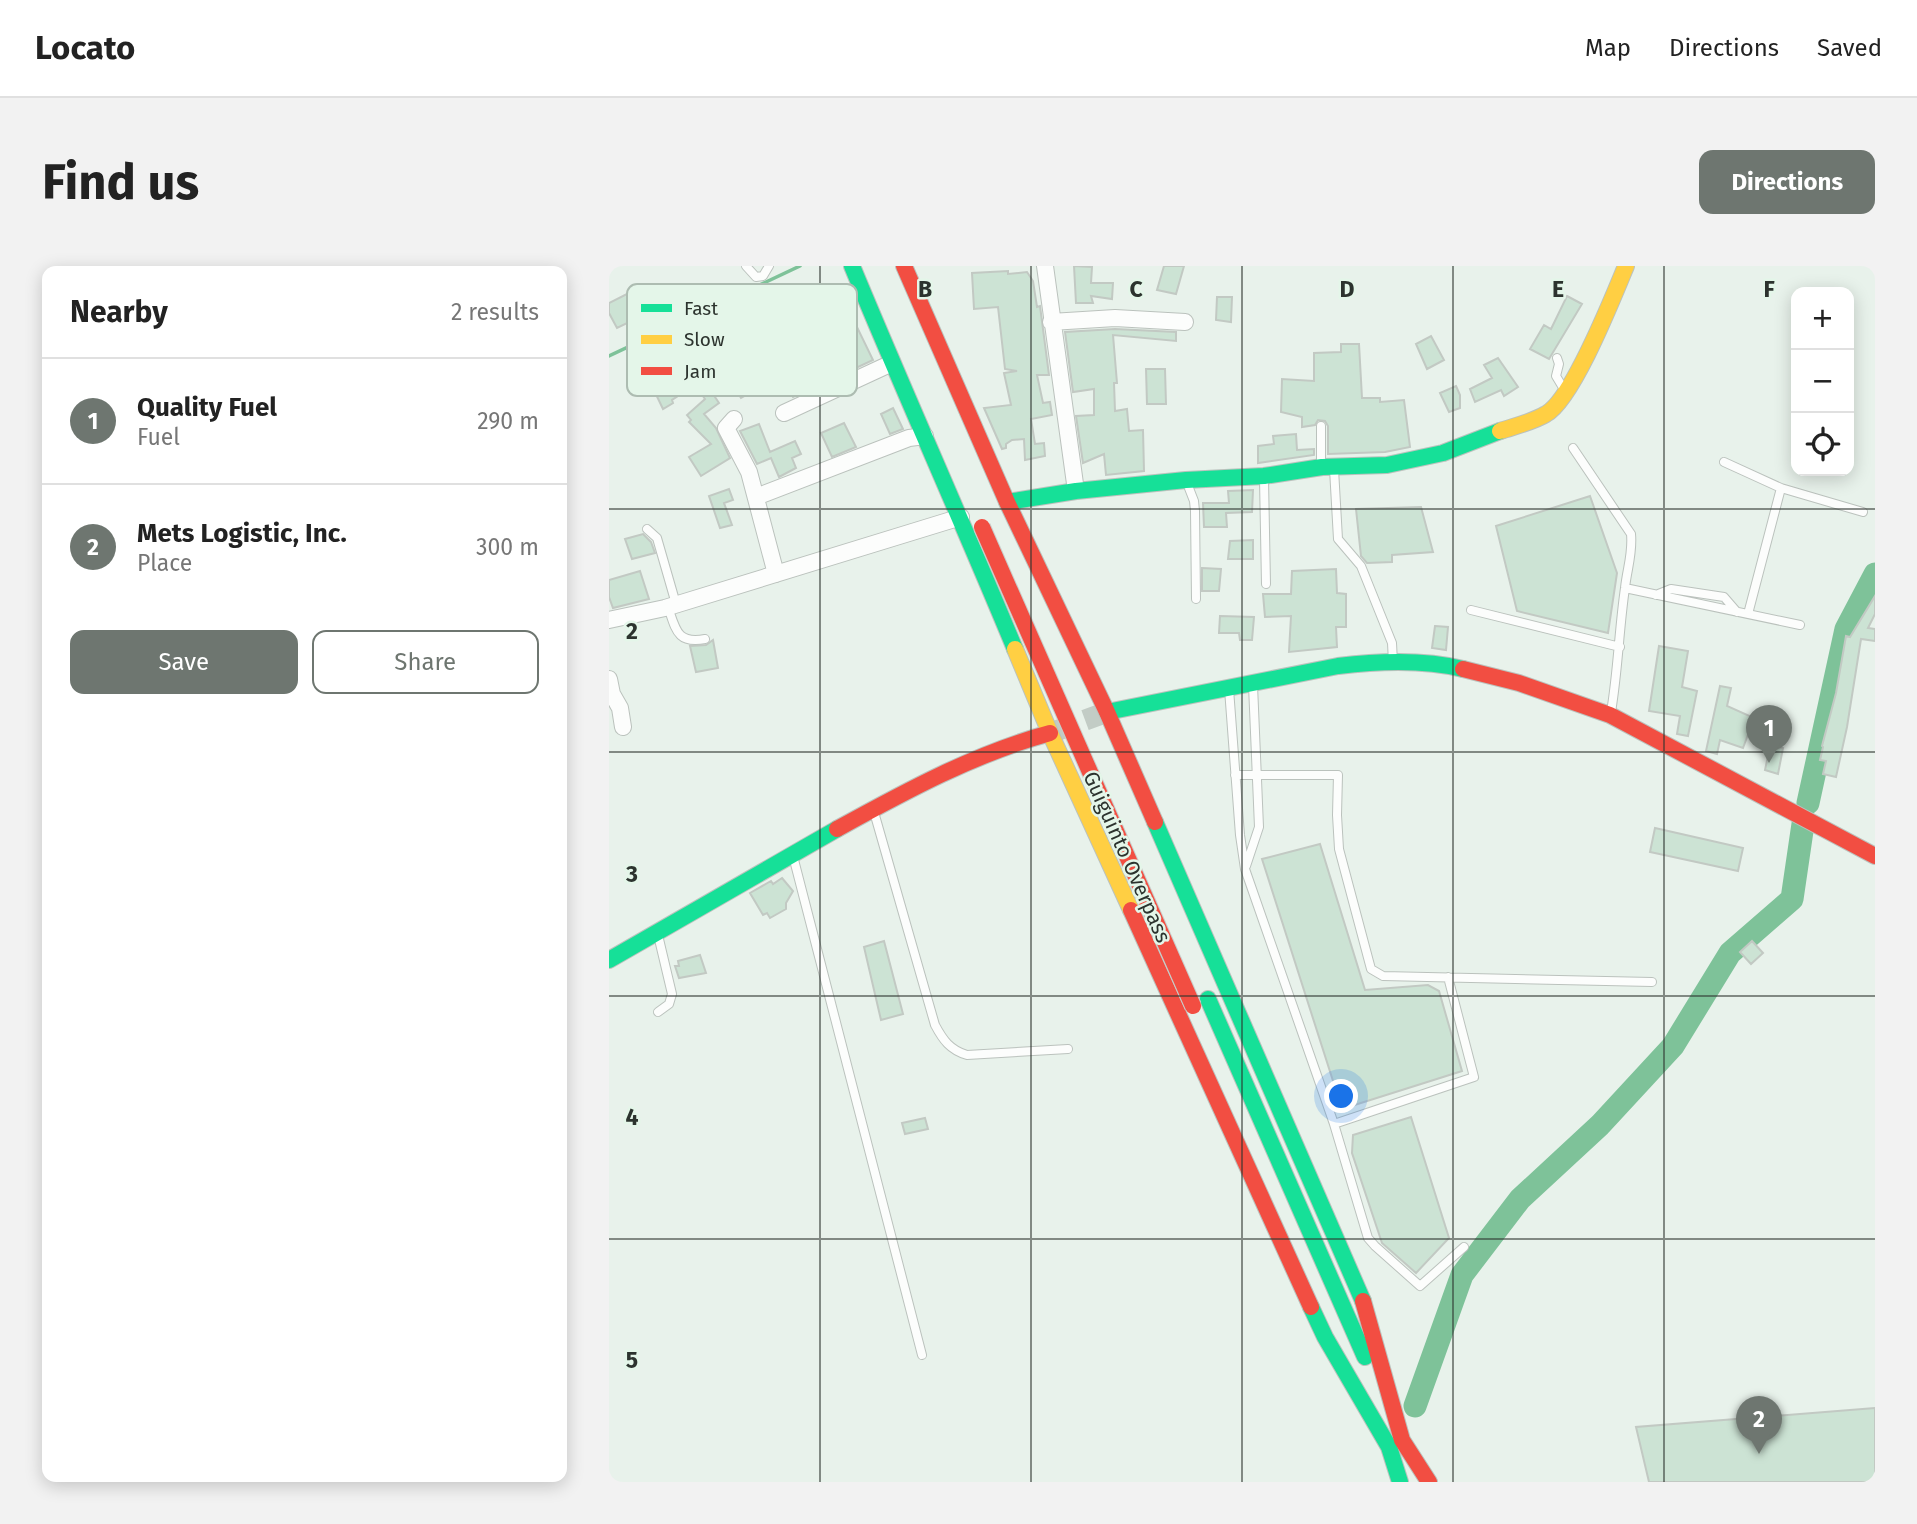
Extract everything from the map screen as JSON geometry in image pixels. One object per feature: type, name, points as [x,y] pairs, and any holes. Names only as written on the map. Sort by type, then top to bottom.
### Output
[{"type":"main road","points":[[852,266],[1051,733],[1325,1337],[1395,1443],[1429,1482]]},
{"type":"main road","points":[[868,266],[886,304]]},
{"type":"main road","points":[[904,266],[1007,502],[1107,712],[1367,1311],[1395,1443],[1399,1482]]},
{"type":"main road","points":[[1007,502],[1076,491],[1186,480],[1264,476],[1327,467],[1387,465],[1443,453],[1547,414],[1555,409],[1566,392],[1606,316],[1626,266]]},
{"type":"main road","name":"Guiguinto Overpass","points":[[971,502],[1201,1003],[1395,1443]]},
{"type":"main road","points":[[1107,712],[1338,666],[1393,662],[1442,664],[1481,672],[1610,715],[1875,856]]},
{"type":"main road","points":[[609,960],[874,809],[964,763],[1028,738],[1051,733]]},
{"type":"main road","points":[[1210,1043],[1395,1443]]},
{"type":"street","points":[[1045,266],[1076,491]]},
{"type":"street","points":[[1051,322],[1115,318],[1185,322]]},
{"type":"street","points":[[857,379],[892,363]]},
{"type":"street","points":[[784,413],[821,396]]},
{"type":"street","points":[[734,419],[726,428],[749,471],[776,574]]},
{"type":"street","points":[[756,497],[909,438],[925,436]]},
{"type":"street","points":[[609,620],[672,606],[961,517]]},
{"type":"street","points":[[609,678],[612,694],[620,708],[623,727]]},
{"type":"lane","points":[[746,266],[756,277],[763,276],[769,266]]},
{"type":"lane","points":[[1557,358],[1559,364],[1556,376],[1566,392]]},
{"type":"lane","points":[[1321,426],[1338,539],[1361,566],[1392,643],[1393,662]]},
{"type":"lane","points":[[1573,448],[1631,534],[1633,550],[1625,588],[1610,715]]},
{"type":"lane","points":[[1724,462],[1781,488],[1863,512]]},
{"type":"lane","points":[[1264,476],[1266,584]]},
{"type":"lane","points":[[1186,480],[1194,501],[1196,599]]},
{"type":"lane","points":[[1748,614],[1781,488]]},
{"type":"lane","points":[[647,530],[657,538],[677,632],[685,640],[705,639]]},
{"type":"lane","points":[[1625,588],[1800,625]]},
{"type":"lane","points":[[1471,610],[1620,647]]},
{"type":"lane","points":[[1245,869],[1259,827],[1253,684]]},
{"type":"lane","points":[[1229,689],[1245,869],[1334,1124],[1368,1238],[1420,1286],[1464,1247]]},
{"type":"lane","points":[[1235,775],[1338,775],[1339,849],[1371,969],[1383,976],[1652,982]]},
{"type":"lane","points":[[874,809],[935,1025],[943,1040],[957,1052],[967,1055],[1068,1049]]},
{"type":"lane","points":[[792,854],[922,1354]]},
{"type":"lane","points":[[657,932],[673,994],[669,1004],[658,1012]]},
{"type":"lane","points":[[1334,1124],[1474,1077],[1448,976]]},
{"type":"building","points":[[1074,266],[1092,267],[1091,283],[1113,283],[1112,299],[1091,296],[1093,303],[1076,303]]},
{"type":"building","points":[[1164,266],[1184,266],[1176,294],[1157,290]]},
{"type":"building","points":[[1008,271],[1008,274],[1027,272],[1033,281],[1037,307],[1040,306],[1049,375],[1037,375],[1043,403],[1050,402],[1052,415],[1031,419],[1035,444],[1044,443],[1045,456],[1025,460],[1024,439],[1012,440],[1002,449],[984,408],[1011,405],[1004,373],[1017,371],[1005,369],[998,307],[974,309],[972,273]]},
{"type":"building","points":[[627,294],[627,323],[617,328],[609,313],[609,303]]},
{"type":"building","points":[[1567,296],[1582,304],[1549,359],[1530,349],[1544,325],[1551,329]]},
{"type":"building","points":[[1217,297],[1232,297],[1231,322],[1216,320]]},
{"type":"building","points":[[857,327],[873,360],[857,368]]},
{"type":"building","points":[[1115,329],[1176,332],[1176,341],[1113,335],[1117,383],[1114,383],[1115,411],[1127,409],[1129,431],[1143,430],[1144,471],[1106,475],[1104,454],[1083,463],[1076,416],[1094,415],[1094,389],[1073,392],[1065,332]]},
{"type":"building","points":[[1431,336],[1444,360],[1427,369],[1416,344]]},
{"type":"building","points":[[1341,344],[1359,344],[1362,398],[1380,398],[1380,402],[1404,400],[1410,447],[1385,452],[1328,454],[1328,426],[1325,421],[1318,420],[1315,425],[1302,427],[1302,417],[1281,412],[1282,379],[1314,381],[1314,353],[1341,352]]},
{"type":"building","points":[[1498,358],[1518,387],[1504,396],[1501,390],[1475,402],[1470,389],[1492,378],[1484,365]]},
{"type":"building","points":[[1146,369],[1165,369],[1166,404],[1147,404]]},
{"type":"building","points":[[1456,386],[1460,395],[1460,408],[1449,412],[1440,393]]},
{"type":"building","points":[[657,396],[678,396],[672,400],[673,403],[663,409]]},
{"type":"building","points":[[703,396],[714,396],[719,403],[704,414],[716,428],[730,458],[701,476],[689,457],[711,444],[689,422],[691,420],[687,415],[705,399]]},
{"type":"building","points":[[893,408],[903,429],[890,434],[881,414]]},
{"type":"building","points":[[844,423],[856,447],[832,457],[821,433]]},
{"type":"building","points":[[759,424],[770,452],[795,441],[801,454],[792,458],[796,468],[779,477],[771,458],[757,464],[740,431]]},
{"type":"building","points":[[1296,434],[1297,450],[1314,449],[1314,455],[1258,463],[1258,446],[1274,444],[1273,436]]},
{"type":"building","points":[[729,489],[733,500],[724,503],[732,525],[720,528],[709,496]]},
{"type":"building","points":[[1253,490],[1252,512],[1226,513],[1227,527],[1204,527],[1203,503],[1229,503],[1228,491]]},
{"type":"building","points":[[1590,496],[1617,573],[1608,633],[1517,611],[1496,526]]},
{"type":"building","points":[[1421,507],[1433,552],[1392,555],[1392,562],[1367,563],[1361,556],[1356,509]]},
{"type":"building","points":[[643,534],[651,542],[655,553],[632,559],[625,539]]},
{"type":"building","points":[[1253,540],[1253,559],[1228,559],[1230,541]]},
{"type":"building","points":[[1202,568],[1221,569],[1219,591],[1202,591]]},
{"type":"building","points":[[1336,569],[1337,593],[1346,594],[1346,627],[1336,627],[1337,647],[1289,652],[1291,616],[1265,617],[1263,594],[1291,594],[1292,571]]},
{"type":"building","points":[[640,571],[649,599],[613,608],[609,597],[609,580]]},
{"type":"building","points":[[1875,596],[1875,614],[1868,628],[1875,629],[1875,641],[1861,639],[1836,777],[1823,774],[1826,761],[1820,760],[1822,746],[1836,693],[1846,636],[1850,637]]},
{"type":"building","points":[[1220,616],[1254,617],[1252,640],[1240,640],[1239,633],[1219,633]]},
{"type":"building","points":[[1435,626],[1448,627],[1446,650],[1432,648]]},
{"type":"building","points":[[713,640],[718,668],[696,672],[690,646],[706,645]]},
{"type":"building","points":[[1659,646],[1688,651],[1682,687],[1697,691],[1688,736],[1677,734],[1680,716],[1649,711]]},
{"type":"building","points":[[1720,686],[1731,688],[1727,706],[1754,718],[1743,748],[1720,740],[1717,754],[1706,751]]},
{"type":"building","points":[[1770,746],[1783,748],[1778,774],[1765,770]]},
{"type":"building","points":[[1655,828],[1743,848],[1738,871],[1650,852]]},
{"type":"building","points":[[1320,844],[1365,990],[1428,985],[1439,991],[1462,1071],[1342,1109],[1262,859]]},
{"type":"building","points":[[782,878],[793,891],[786,903],[786,909],[770,918],[767,913],[763,915],[750,893]]},
{"type":"building","points":[[884,941],[903,1014],[881,1020],[864,947]]},
{"type":"building","points":[[1752,941],[1763,953],[1751,964],[1740,952]]},
{"type":"building","points":[[700,955],[706,973],[679,978],[675,966],[679,966],[678,961]]},
{"type":"building","points":[[1411,1117],[1449,1238],[1416,1273],[1382,1243],[1352,1153],[1353,1135]]},
{"type":"building","points":[[925,1118],[928,1129],[905,1134],[902,1123]]},
{"type":"building","points":[[1875,1408],[1875,1482],[1649,1482],[1636,1427]]},
{"type":"waterway","points":[[762,284],[800,266]]},
{"type":"waterway","points":[[609,356],[627,348]]},
{"type":"waterway","points":[[1808,803],[1846,629],[1875,574]]},
{"type":"waterway","points":[[1415,1406],[1462,1275],[1520,1199],[1600,1125],[1673,1046],[1730,953],[1792,899],[1803,824]]},
{"type":"tunnel","points":[[1056,731],[1107,712]]},
{"type":"traffic: fast","points":[[852,266],[1015,649]]},
{"type":"traffic: fast","points":[[1007,502],[1076,491],[1186,480],[1264,476],[1322,467],[1387,465],[1443,453],[1500,431]]},
{"type":"traffic: fast","points":[[1107,712],[1338,666],[1401,662],[1463,669]]},
{"type":"traffic: fast","points":[[1155,822],[1363,1301]]},
{"type":"traffic: fast","points":[[609,960],[837,829]]},
{"type":"traffic: fast","points":[[1208,999],[1365,1357]]},
{"type":"traffic: fast","points":[[1311,1307],[1325,1337],[1389,1447],[1400,1482]]},
{"type":"traffic: slow","points":[[1500,431],[1541,417],[1557,405],[1580,369],[1626,266]]},
{"type":"traffic: slow","points":[[1015,649],[1050,733],[1131,910]]},
{"type":"traffic: jam","points":[[904,266],[1007,502],[1107,712],[1155,822]]},
{"type":"traffic: jam","points":[[982,527],[1193,1006]]},
{"type":"traffic: jam","points":[[1463,669],[1519,683],[1610,715],[1875,856]]},
{"type":"traffic: jam","points":[[837,829],[915,787],[967,763],[1050,733]]},
{"type":"traffic: jam","points":[[1131,910],[1311,1307]]},
{"type":"traffic: jam","points":[[1363,1301],[1402,1440],[1429,1482]]},
{"type":"place","name":"Quality Fuel","points":[[1769,763]]},
{"type":"place","name":"Mets Logistic, Inc.","points":[[1759,1454]]}]
